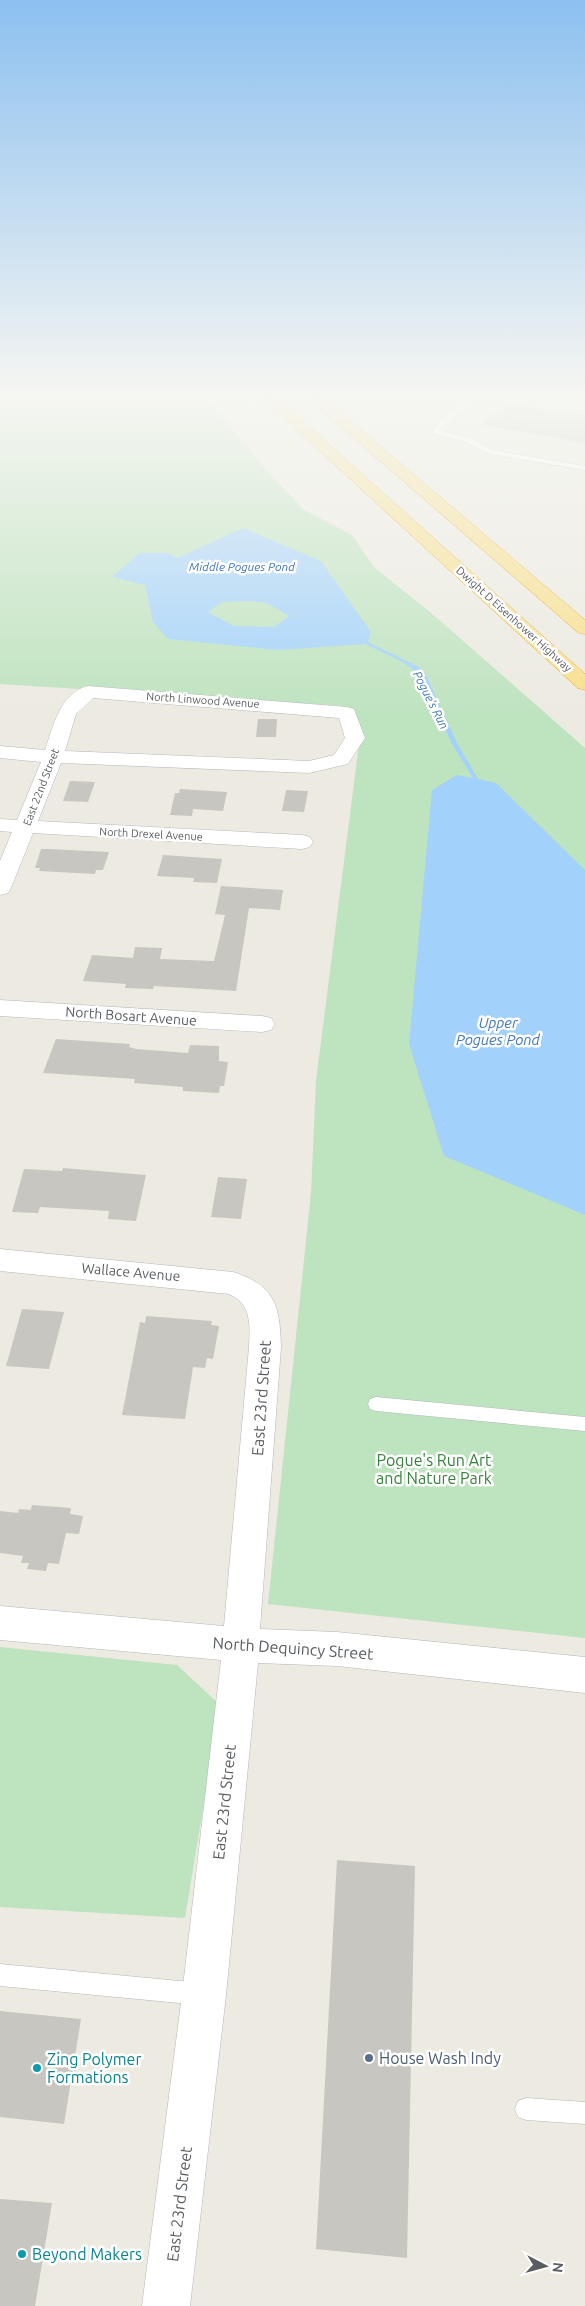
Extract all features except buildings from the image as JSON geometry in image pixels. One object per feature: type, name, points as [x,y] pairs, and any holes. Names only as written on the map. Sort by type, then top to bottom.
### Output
[{"type":"highway","name":"Dwight D Eisenhower Highway","points":[[384,502],[585,684]]},
{"type":"highway","points":[[436,502],[585,629]]},
{"type":"street","name":"North Linwood Avenue","points":[[53,756],[309,767],[341,760],[355,738],[347,714],[318,709],[88,692]]},
{"type":"street","name":"East 22nd Street","points":[[0,888],[53,756],[67,712],[88,692]]},
{"type":"street","points":[[0,752],[53,756]]},
{"type":"street","name":"North Drexel Avenue","points":[[0,825],[302,842]]},
{"type":"street","name":"North Bosart Avenue","points":[[0,1008],[262,1024]]},
{"type":"street","name":"Wallace Avenue","points":[[0,1260],[233,1283],[246,1288],[257,1298]]},
{"type":"street","name":"East 23rd Street","points":[[166,2306],[204,1994],[241,1645],[266,1347],[266,1317],[257,1298]]},
{"type":"street","name":"North Dequincy Street","points":[[0,1623],[241,1645],[337,1649],[585,1675]]},
{"type":"lane","points":[[376,1404],[585,1424]]},
{"type":"lane","points":[[0,1975],[204,1994]]},
{"type":"lane","points":[[526,2109],[585,2113]]},
{"type":"green space","name":"Pogue's Run Art and Nature Park","points":[[0,502],[296,502],[304,510],[352,535],[374,567],[437,618],[585,748],[585,1638],[268,1604],[311,1193],[316,1081],[359,744],[352,710],[346,706],[0,684]]},
{"type":"green space","points":[[0,1647],[177,1665],[220,1705],[185,1918],[0,1907]]},
{"type":"water","name":"Upper Pogues Pond","points":[[243,528],[321,561],[371,632],[368,642],[419,667],[425,673],[457,743],[478,779],[496,783],[585,870],[585,1215],[444,1156],[409,1044],[432,790],[457,775],[473,778],[451,742],[420,674],[401,661],[365,644],[278,650],[168,639],[153,622],[145,585],[112,577],[140,553],[167,553],[178,558]],"holes":[[[250,601],[267,603],[289,616],[274,627],[234,626],[208,612],[222,602]]]},
{"type":"place","name":"House Wash Indy","points":[[369,2058]]},
{"type":"place","name":"Zing Polymer Formations","points":[[37,2068]]},
{"type":"place","name":"Beyond Makers","points":[[22,2254]]},
{"type":"water label","name":"Middle Pogues Pond","points":[[242,566]]},
{"type":"water label","name":"Pogue's Run","points":[[431,700]]}]
